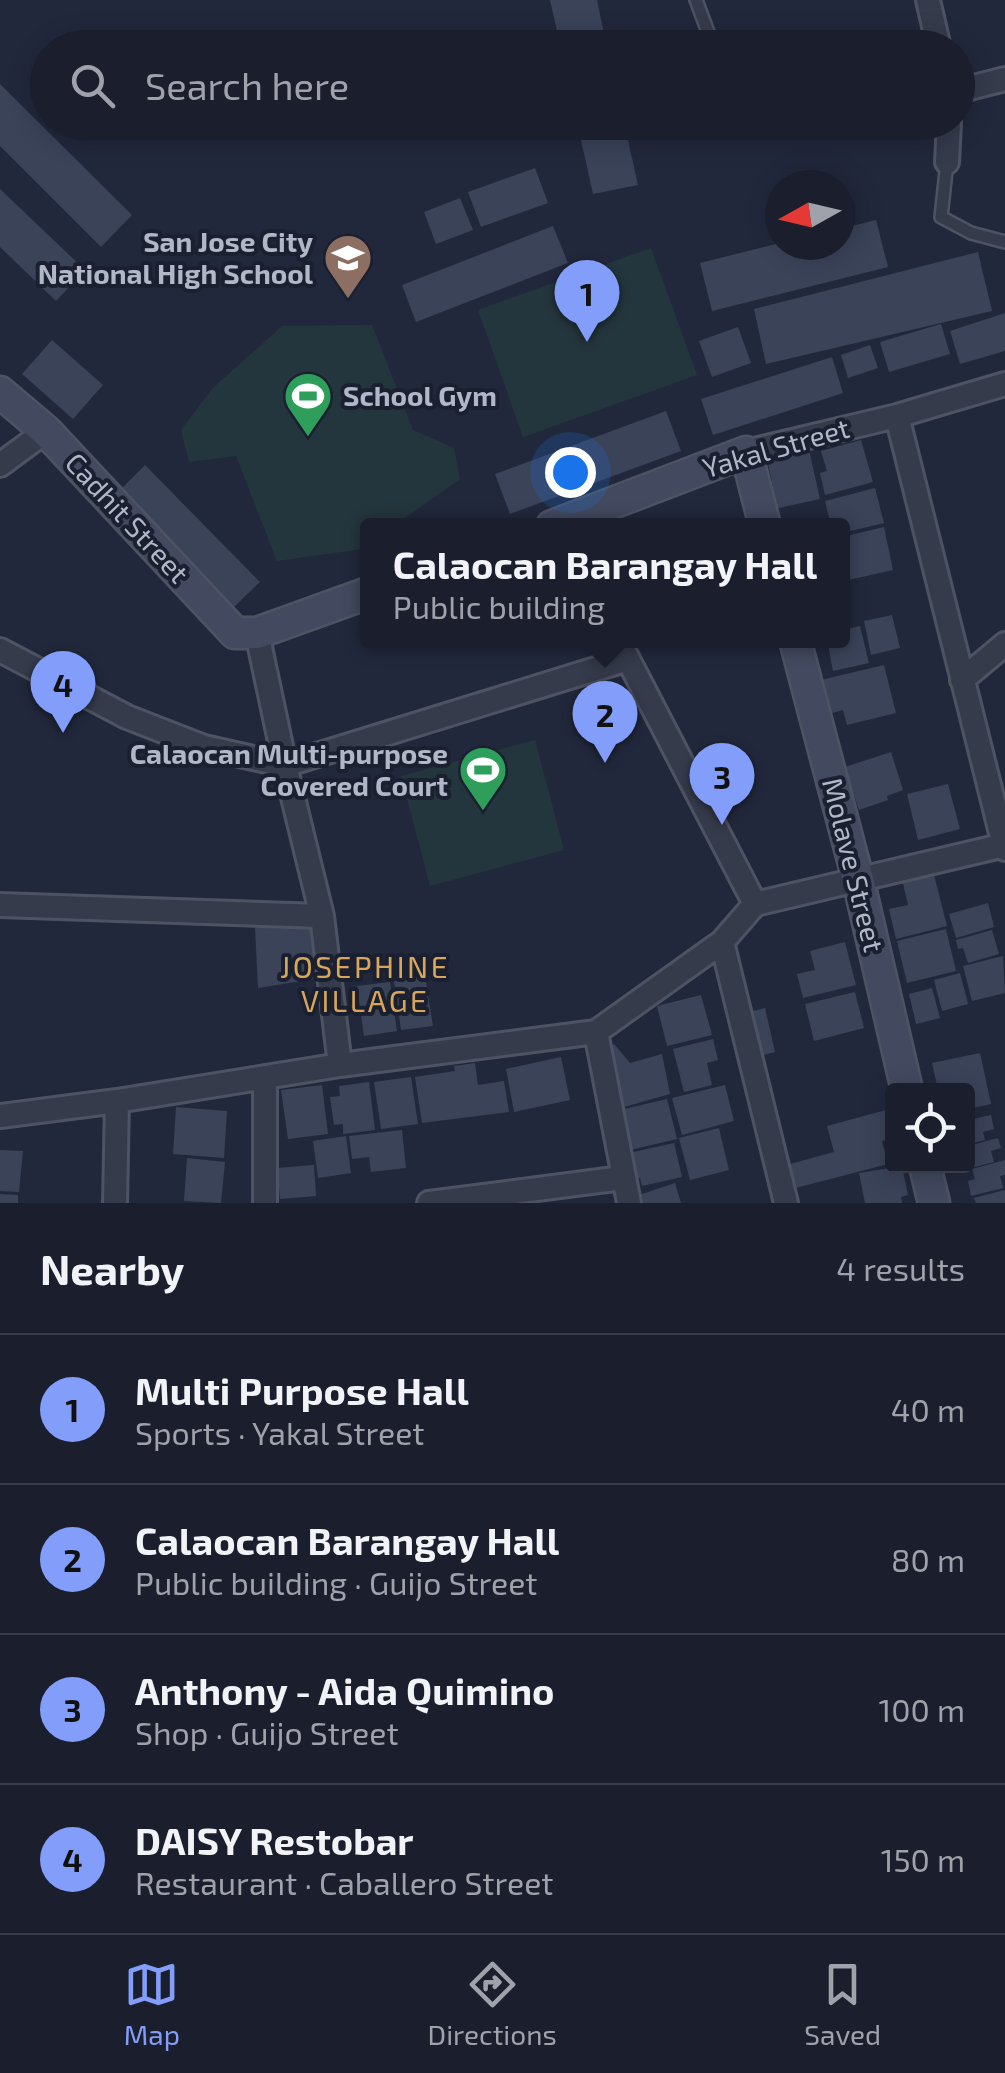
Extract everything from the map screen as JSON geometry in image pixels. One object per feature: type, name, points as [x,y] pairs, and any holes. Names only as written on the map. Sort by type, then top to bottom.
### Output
[{"type":"street","points":[[928,0],[935,30]]},
{"type":"street","points":[[975,87],[1005,79]]},
{"type":"street","points":[[948,140],[948,162]]},
{"type":"street","name":"Yakal Street","points":[[572,518],[746,452],[897,416],[1005,384]]},
{"type":"street","name":"Cadhit Street","points":[[0,392],[46,431],[229,628],[239,634],[257,634]]},
{"type":"street","points":[[0,1116],[340,1065],[596,1032],[722,942],[755,904],[1005,846],[897,416]]},
{"type":"street","points":[[0,465],[46,431]]},
{"type":"street","points":[[746,452],[763,518]]},
{"type":"street","points":[[340,1065],[322,916],[284,765],[257,634],[360,596]]},
{"type":"street","points":[[962,680],[1005,644]]},
{"type":"street","name":"Molave Street","points":[[797,648],[858,879],[905,1083]]},
{"type":"street","points":[[0,650],[127,717],[204,746],[284,765],[623,650],[755,904]]},
{"type":"street","points":[[0,906],[322,916]]},
{"type":"street","points":[[722,942],[786,1203]]},
{"type":"street","points":[[596,1032],[629,1203]]},
{"type":"street","points":[[264,1203],[265,1077]]},
{"type":"street","points":[[115,1203],[118,1101]]},
{"type":"street","points":[[927,1173],[934,1203]]},
{"type":"street","points":[[429,1203],[622,1178]]},
{"type":"lane","points":[[696,0],[707,30]]},
{"type":"lane","points":[[948,162],[942,216],[971,233],[1005,242]]},
{"type":"shaded area","points":[[651,248],[697,375],[523,437],[478,310]]},
{"type":"shaded area","name":"School Gym","points":[[372,325],[413,430],[454,448],[460,479],[405,518],[360,518],[360,549],[277,561],[236,456],[189,462],[181,430],[213,388],[282,326]]},
{"type":"shaded area","name":"Calaocan Multi-purpose Covered Court","points":[[535,740],[564,850],[430,886],[401,776]]},
{"type":"building","points":[[550,0],[597,0],[603,30],[557,30]]},
{"type":"building","points":[[0,84],[30,114],[30,140],[56,140],[132,215],[101,247],[0,146]]},
{"type":"building","points":[[581,140],[628,140],[638,185],[593,194]]},
{"type":"building","points":[[535,168],[548,203],[481,227],[468,192]]},
{"type":"building","points":[[0,189],[85,270],[56,301],[0,247]]},
{"type":"building","points":[[460,198],[473,230],[436,244],[424,212]]},
{"type":"building","points":[[876,220],[888,267],[712,311],[700,263],[765,247],[765,260],[855,260],[855,225]]},
{"type":"building","points":[[553,226],[568,263],[416,322],[402,285]]},
{"type":"building","points":[[978,252],[992,311],[766,364],[754,309]]},
{"type":"building","points":[[1005,313],[1005,351],[960,364],[950,331]]},
{"type":"building","points":[[941,324],[950,354],[889,372],[880,342]]},
{"type":"building","points":[[738,327],[751,363],[712,377],[699,341]]},
{"type":"building","points":[[52,340],[103,385],[73,419],[22,374]]},
{"type":"building","points":[[870,345],[878,368],[848,378],[841,355]]},
{"type":"building","points":[[832,357],[843,393],[713,435],[701,399]]},
{"type":"building","points":[[666,411],[681,451],[510,514],[495,474]]},
{"type":"building","points":[[861,440],[873,482],[825,495],[820,473],[827,471],[821,451]]},
{"type":"building","points":[[809,450],[820,499],[770,510],[765,489],[773,487],[767,459]]},
{"type":"building","points":[[145,465],[260,582],[233,608],[119,491]]},
{"type":"building","points":[[875,488],[884,523],[850,531],[850,518],[829,518],[825,501]]},
{"type":"building","points":[[884,527],[893,570],[850,580],[850,535]]},
{"type":"building","points":[[892,615],[900,648],[871,655],[864,621]]},
{"type":"building","points":[[860,626],[869,663],[833,671],[829,648],[850,648],[850,628]]},
{"type":"building","points":[[884,665],[896,713],[847,725],[843,710],[829,714],[821,680]]},
{"type":"building","points":[[891,752],[903,790],[859,810],[845,767]]},
{"type":"building","points":[[948,784],[960,829],[918,840],[907,794]]},
{"type":"building","points":[[933,871],[947,926],[896,939],[889,909],[908,905],[902,879]]},
{"type":"building","points":[[988,903],[994,927],[956,938],[949,914]]},
{"type":"building","points":[[315,921],[320,978],[258,988],[255,928]]},
{"type":"building","points":[[946,929],[956,971],[907,983],[897,941]]},
{"type":"building","points":[[992,930],[999,954],[968,963],[956,940]]},
{"type":"building","points":[[845,942],[856,985],[803,998],[797,974],[815,970],[810,951]]},
{"type":"building","points":[[1003,956],[1005,993],[972,1001],[963,966]]},
{"type":"building","points":[[960,973],[968,1004],[942,1011],[934,980]]},
{"type":"building","points":[[425,976],[433,1026],[401,1030],[394,981]]},
{"type":"building","points":[[390,982],[397,1031],[364,1036],[357,986]]},
{"type":"building","points":[[932,988],[940,1018],[916,1024],[909,994]]},
{"type":"building","points":[[855,992],[864,1028],[814,1041],[805,1004]]},
{"type":"building","points":[[701,995],[712,1035],[667,1046],[657,1006]]},
{"type":"building","points":[[765,1008],[775,1052],[753,1058],[742,1014]]},
{"type":"building","points":[[713,1039],[718,1060],[707,1063],[712,1085],[684,1092],[673,1049]]},
{"type":"building","points":[[614,1044],[630,1063],[662,1054],[670,1094],[617,1109],[604,1053]]},
{"type":"building","points":[[980,1053],[991,1104],[975,1107],[975,1083],[936,1083],[932,1063]]},
{"type":"building","points":[[561,1057],[570,1100],[514,1112],[506,1069]]},
{"type":"building","points":[[475,1063],[478,1085],[504,1081],[509,1112],[422,1123],[415,1077],[455,1071],[454,1066]]},
{"type":"building","points":[[411,1077],[418,1124],[381,1129],[374,1082]]},
{"type":"building","points":[[369,1082],[375,1130],[343,1134],[343,1124],[334,1125],[330,1097],[340,1096],[339,1086]]},
{"type":"building","points":[[322,1085],[328,1134],[288,1139],[281,1090]]},
{"type":"building","points":[[725,1085],[734,1121],[682,1135],[672,1098]]},
{"type":"building","points":[[667,1099],[677,1139],[626,1151],[616,1111]]},
{"type":"building","points":[[176,1107],[227,1111],[224,1158],[173,1154]]},
{"type":"building","points":[[885,1110],[885,1165],[792,1189],[786,1165],[834,1152],[827,1126]]},
{"type":"building","points":[[991,1115],[994,1129],[983,1132],[985,1140],[975,1142],[975,1118]]},
{"type":"building","points":[[719,1128],[729,1170],[690,1180],[679,1138]]},
{"type":"building","points":[[402,1130],[406,1168],[371,1172],[369,1157],[352,1159],[349,1136]]},
{"type":"building","points":[[346,1136],[351,1173],[318,1178],[313,1141]]},
{"type":"building","points":[[998,1138],[1001,1148],[991,1151],[994,1162],[975,1167],[975,1144]]},
{"type":"building","points":[[674,1143],[682,1177],[642,1186],[640,1178],[635,1179],[629,1153]]},
{"type":"building","points":[[0,1150],[23,1151],[19,1192],[0,1191]]},
{"type":"building","points":[[187,1158],[225,1162],[221,1203],[184,1201]]},
{"type":"building","points":[[1005,1160],[1005,1175],[1000,1176],[1003,1188],[971,1196],[968,1181],[975,1179],[975,1168]]},
{"type":"building","points":[[314,1165],[316,1196],[280,1199],[277,1168]]},
{"type":"building","points":[[885,1169],[885,1173],[903,1173],[908,1195],[901,1197],[902,1203],[865,1203],[859,1173]]},
{"type":"building","points":[[675,1183],[681,1203],[641,1203],[639,1195]]},
{"type":"building","points":[[1005,1190],[1005,1203],[976,1203],[974,1198]]},
{"type":"building","points":[[0,1194],[18,1195],[18,1203],[0,1203]]},
{"type":"place","name":"San Jose City National High School","points":[[348,300]]},
{"type":"place","name":"Multi Purpose Hall","points":[[587,342]]},
{"type":"place","name":"School Gym","points":[[308,438]]},
{"type":"place","name":"DAISY Restobar","points":[[63,733]]},
{"type":"place","name":"Calaocan Barangay Hall","points":[[605,763]]},
{"type":"place","name":"Calaocan Multi-purpose Covered Court","points":[[483,812]]},
{"type":"place","name":"Anthony - Aida Quimino","points":[[722,825]]},
{"type":"district","name":"JOSEPHINE VILLAGE","points":[[365,985]]}]
